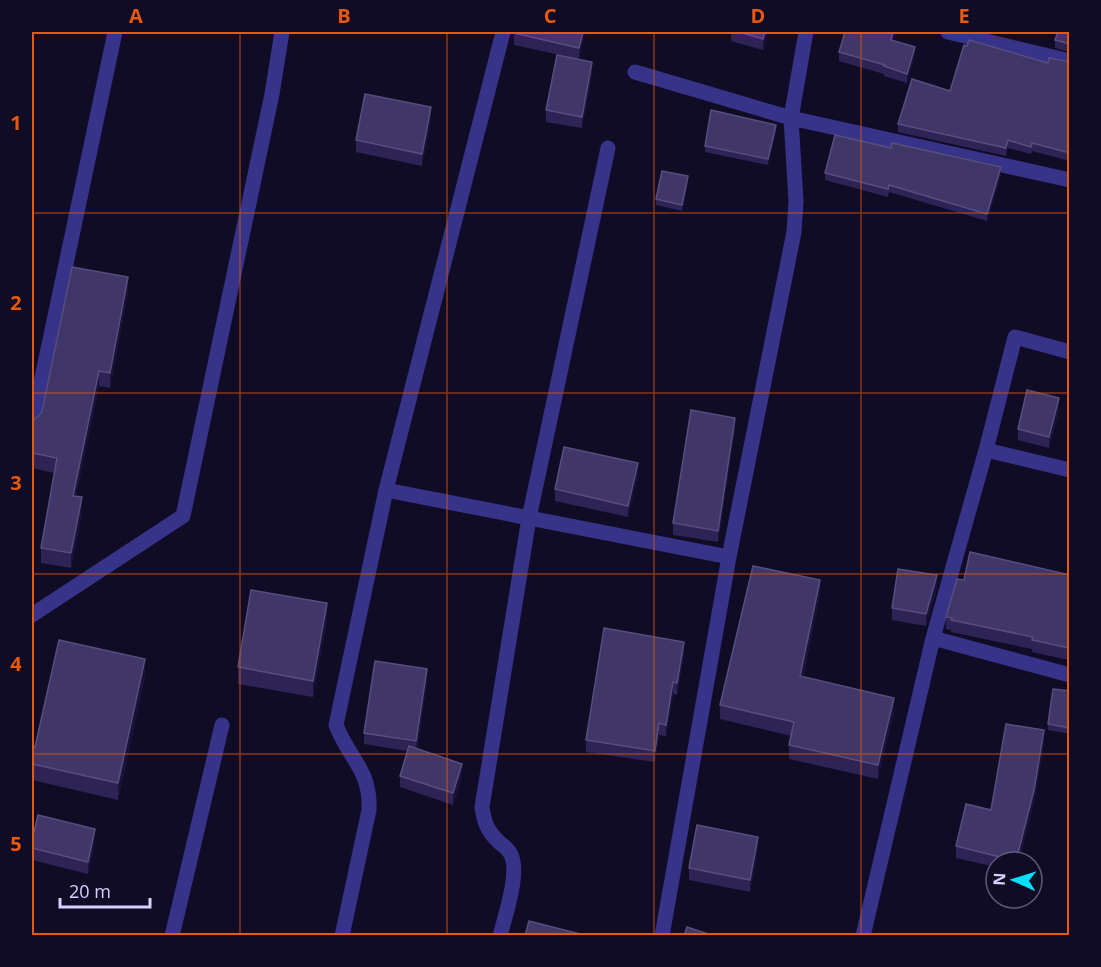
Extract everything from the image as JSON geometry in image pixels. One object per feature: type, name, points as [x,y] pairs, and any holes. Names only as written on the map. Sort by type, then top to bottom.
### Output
[{"type":"street","points":[[32,424],[115,32]]},
{"type":"street","points":[[32,615],[183,516],[269,106],[282,32]]},
{"type":"street","points":[[342,936],[369,810],[370,793],[366,780],[341,739],[336,725],[386,490],[503,32]]},
{"type":"street","points":[[662,936],[729,556],[794,231],[796,201],[791,118],[806,32]]},
{"type":"street","points":[[948,32],[1070,61]]},
{"type":"street","points":[[635,72],[791,118],[1070,180]]},
{"type":"street","points":[[500,936],[514,873],[514,862],[510,852],[490,835],[483,822],[482,807],[529,518],[608,148]]},
{"type":"street","points":[[863,936],[933,638],[965,552],[986,450],[1015,337],[1070,352]]},
{"type":"street","points":[[986,450],[1070,470]]},
{"type":"street","points":[[386,490],[729,556]]},
{"type":"street","points":[[933,638],[1070,675]]},
{"type":"street","points":[[172,936],[222,725]]},
{"type":"building","points":[[515,32],[583,32],[579,48]]},
{"type":"building","points":[[739,32],[765,32],[763,39]]},
{"type":"building","points":[[845,32],[893,32],[891,40],[915,47],[907,74],[839,52]]},
{"type":"building","points":[[1058,32],[1070,32],[1070,44],[1055,40]]},
{"type":"building","points":[[969,40],[1048,63],[1049,58],[1070,62],[1070,153],[1032,143],[1031,147],[1008,140],[1006,148],[898,124],[912,79],[950,91],[964,45],[967,46]]},
{"type":"building","points":[[557,55],[592,62],[582,117],[546,110]]},
{"type":"building","points":[[365,94],[431,107],[422,154],[356,140]]},
{"type":"building","points":[[711,110],[776,125],[768,159],[705,146]]},
{"type":"building","points":[[835,135],[891,148],[892,143],[1001,167],[987,214],[889,185],[888,189],[825,173]]},
{"type":"building","points":[[662,171],[688,176],[682,205],[656,199]]},
{"type":"building","points":[[72,267],[128,277],[110,373],[99,371],[73,496],[82,497],[71,553],[41,548],[57,458],[32,453],[32,430],[34,419],[42,412]]},
{"type":"building","points":[[1027,390],[1059,398],[1049,437],[1018,429]]},
{"type":"building","points":[[691,410],[735,418],[718,531],[673,523]]},
{"type":"building","points":[[564,447],[638,463],[628,506],[555,489]]},
{"type":"building","points":[[970,552],[1070,575],[1069,648],[1032,640],[1033,637],[951,620],[952,618],[946,617],[957,579],[964,580]]},
{"type":"building","points":[[753,566],[820,580],[800,676],[894,698],[878,765],[789,745],[794,722],[720,705]]},
{"type":"building","points":[[898,569],[937,575],[926,614],[892,608]]},
{"type":"building","points":[[251,590],[327,603],[313,681],[238,667]]},
{"type":"building","points":[[604,628],[684,642],[677,683],[673,682],[666,725],[659,723],[655,751],[586,740]]},
{"type":"building","points":[[59,640],[145,659],[118,783],[32,764],[32,747],[35,747]]},
{"type":"building","points":[[375,661],[427,669],[416,741],[364,733]]},
{"type":"building","points":[[1053,689],[1070,691],[1070,728],[1048,724]]},
{"type":"building","points":[[1006,724],[1044,730],[1034,790],[1019,850],[984,850],[984,853],[956,846],[966,804],[991,810]]},
{"type":"building","points":[[409,746],[462,764],[453,793],[400,776]]},
{"type":"building","points":[[38,815],[95,829],[88,862],[32,848]]},
{"type":"building","points":[[697,825],[758,837],[750,880],[689,868]]},
{"type":"building","points":[[529,921],[580,934],[579,936],[525,936]]},
{"type":"building","points":[[687,927],[714,936],[684,936]]}]
